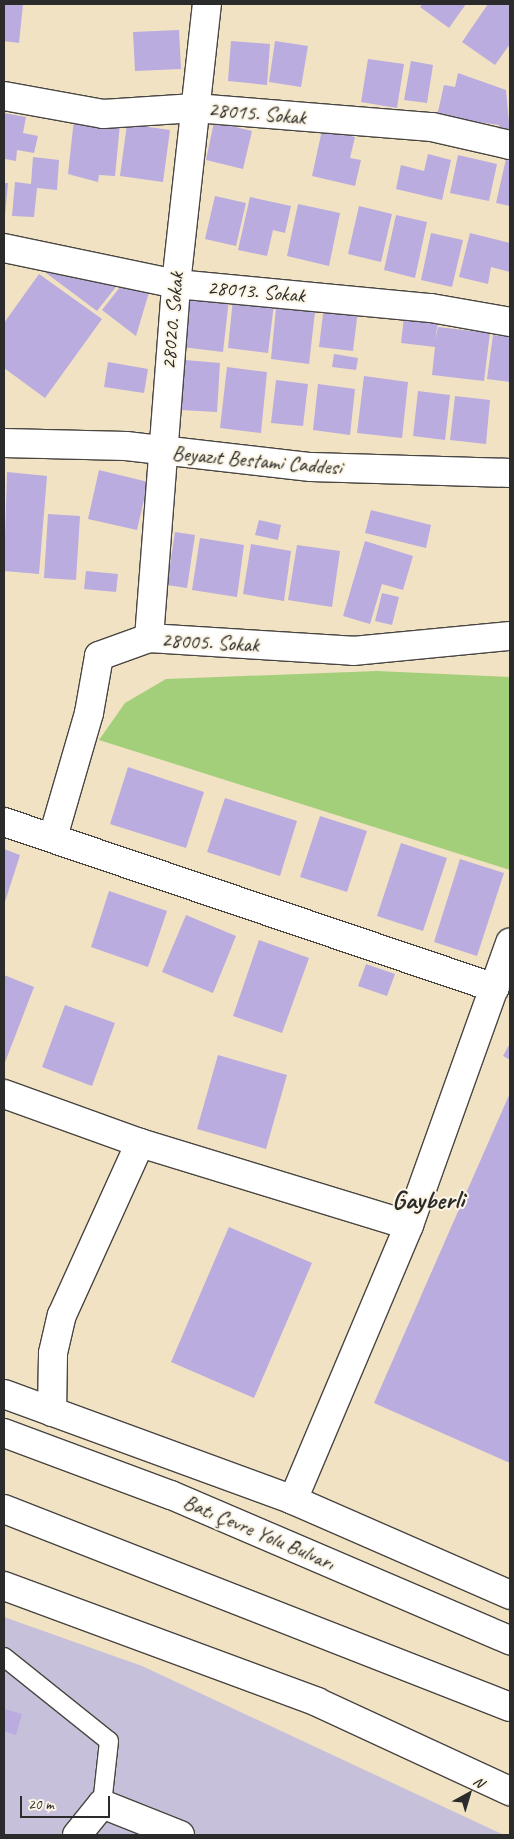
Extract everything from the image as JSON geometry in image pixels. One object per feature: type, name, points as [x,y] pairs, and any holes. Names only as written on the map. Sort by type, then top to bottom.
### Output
[{"type":"main road","name":"28020. Sokak","points":[[149,638],[161,451],[176,284],[207,4]]},
{"type":"main road","name":"28015. Sokak","points":[[4,96],[102,114],[194,108],[432,127],[510,145]]},
{"type":"main road","name":"28013. Sokak","points":[[4,248],[176,284],[431,308],[510,322]]},
{"type":"main road","name":"Beyazıt Bestami Caddesi","points":[[4,442],[126,446],[311,468],[510,473]]},
{"type":"main road","name":"28005. Sokak","points":[[53,837],[89,712],[99,656],[149,638],[353,650],[510,636]]},
{"type":"main road","points":[[4,822],[495,988]]},
{"type":"main road","points":[[293,1500],[409,1225],[508,955]]},
{"type":"main road","points":[[4,1094],[140,1144],[409,1225]]},
{"type":"main road","points":[[52,1412],[53,1353],[62,1315],[140,1144]]},
{"type":"main road","points":[[4,1394],[293,1500],[510,1595]]},
{"type":"main road","name":"Batı Çevre Yolu Bulvarı","points":[[4,1433],[171,1495],[510,1640]]},
{"type":"main road","points":[[4,1509],[510,1706]]},
{"type":"main road","points":[[5,1590],[317,1702],[510,1791]]},
{"type":"main road","points":[[77,1835],[102,1804],[180,1835]]},
{"type":"lane","points":[[4,1657],[110,1742],[102,1804]]},
{"type":"shaded area","points":[[4,1617],[142,1666],[504,1835],[4,1835]]},
{"type":"green space","points":[[377,671],[510,677],[510,870],[99,740],[125,703],[166,679]]},
{"type":"building","points":[[4,4],[23,4],[19,43],[4,41]]},
{"type":"building","points":[[423,4],[466,4],[449,28],[420,7]]},
{"type":"building","points":[[488,4],[510,4],[510,44],[495,65],[462,42]]},
{"type":"building","points":[[179,30],[181,69],[135,71],[133,32]]},
{"type":"building","points":[[231,41],[270,44],[267,85],[228,81]]},
{"type":"building","points":[[275,41],[308,46],[301,87],[269,82]]},
{"type":"building","points":[[368,59],[404,64],[397,108],[361,102]]},
{"type":"building","points":[[411,61],[433,65],[427,103],[404,100]]},
{"type":"building","points":[[458,73],[506,90],[510,134],[498,131],[499,125],[437,116],[444,85],[455,87]]},
{"type":"building","points":[[4,113],[26,117],[23,133],[38,136],[34,153],[17,150],[16,161],[5,159]]},
{"type":"building","points":[[74,119],[120,124],[115,176],[99,175],[98,182],[68,174]]},
{"type":"building","points":[[214,122],[252,131],[243,169],[206,160]]},
{"type":"building","points":[[127,124],[170,130],[163,182],[120,176]]},
{"type":"building","points":[[322,130],[355,137],[350,158],[361,160],[355,186],[312,176]]},
{"type":"building","points":[[428,154],[451,160],[442,200],[396,189],[401,165],[424,171]]},
{"type":"building","points":[[458,155],[497,164],[489,201],[450,193]]},
{"type":"building","points":[[33,157],[59,160],[57,190],[37,188],[34,217],[12,216],[15,182],[31,184]]},
{"type":"building","points":[[506,159],[510,161],[510,206],[496,203]]},
{"type":"building","points":[[4,183],[8,183],[5,216],[4,216]]},
{"type":"building","points":[[215,196],[246,203],[236,246],[205,239]]},
{"type":"building","points":[[250,197],[291,206],[285,233],[273,230],[267,256],[238,250]]},
{"type":"building","points":[[298,204],[340,213],[329,266],[287,256]]},
{"type":"building","points":[[359,206],[392,214],[381,262],[348,254]]},
{"type":"building","points":[[396,215],[427,222],[415,278],[384,270]]},
{"type":"building","points":[[431,233],[463,240],[452,287],[421,280]]},
{"type":"building","points":[[470,233],[510,243],[510,272],[491,267],[488,284],[459,277]]},
{"type":"building","points":[[42,270],[119,283],[97,311]]},
{"type":"building","points":[[39,274],[102,319],[45,398],[4,368],[4,323]]},
{"type":"building","points":[[124,282],[150,289],[136,336],[102,310]]},
{"type":"building","points":[[188,294],[229,299],[223,352],[182,347]]},
{"type":"building","points":[[277,298],[316,303],[309,364],[271,359]]},
{"type":"building","points":[[233,299],[274,304],[268,353],[228,348]]},
{"type":"building","points":[[324,306],[358,310],[353,351],[319,347]]},
{"type":"building","points":[[404,317],[438,322],[435,341],[438,327],[490,333],[484,381],[432,375],[435,347],[401,343]]},
{"type":"building","points":[[493,335],[510,337],[510,382],[487,379]]},
{"type":"building","points":[[334,354],[358,358],[356,370],[332,367]]},
{"type":"building","points":[[185,360],[220,363],[217,412],[181,410]]},
{"type":"building","points":[[108,362],[148,369],[144,393],[104,387]]},
{"type":"building","points":[[227,367],[267,372],[261,433],[220,428]]},
{"type":"building","points":[[364,376],[408,382],[402,438],[357,433]]},
{"type":"building","points":[[276,380],[308,384],[303,426],[271,423]]},
{"type":"building","points":[[318,384],[355,389],[350,435],[313,430]]},
{"type":"building","points":[[418,391],[450,395],[445,440],[413,436]]},
{"type":"building","points":[[455,396],[490,400],[486,444],[450,440]]},
{"type":"building","points":[[99,470],[148,482],[137,530],[88,519]]},
{"type":"building","points":[[7,472],[47,476],[39,574],[4,571]]},
{"type":"building","points":[[371,510],[431,525],[426,548],[365,533]]},
{"type":"building","points":[[48,514],[80,516],[76,580],[44,578]]},
{"type":"building","points":[[259,520],[281,525],[278,540],[255,535]]},
{"type":"building","points":[[175,532],[195,535],[187,588],[167,585]]},
{"type":"building","points":[[200,538],[244,545],[237,597],[192,590]]},
{"type":"building","points":[[365,541],[413,556],[403,590],[382,584],[370,624],[343,616]]},
{"type":"building","points":[[251,544],[291,551],[284,601],[243,594]]},
{"type":"building","points":[[297,545],[340,551],[332,607],[288,600]]},
{"type":"building","points":[[86,571],[118,574],[116,592],[84,589]]},
{"type":"building","points":[[382,593],[399,597],[392,625],[375,621]]},
{"type":"building","points":[[128,767],[204,792],[186,848],[110,824]]},
{"type":"building","points":[[225,798],[297,821],[280,876],[207,852]]},
{"type":"building","points":[[320,816],[367,831],[347,892],[300,877]]},
{"type":"building","points":[[401,843],[447,858],[423,931],[377,916]]},
{"type":"building","points":[[4,849],[20,855],[4,905]]},
{"type":"building","points":[[460,859],[504,873],[477,956],[434,942]]},
{"type":"building","points":[[109,891],[167,911],[148,967],[91,947]]},
{"type":"building","points":[[186,915],[236,936],[213,993],[162,972]]},
{"type":"building","points":[[259,940],[309,958],[282,1033],[233,1016]]},
{"type":"building","points":[[366,964],[395,974],[387,996],[358,986]]},
{"type":"building","points":[[4,975],[34,987],[4,1065]]},
{"type":"building","points":[[65,1005],[115,1023],[92,1086],[42,1067]]},
{"type":"building","points":[[510,1043],[510,1060],[503,1056]]},
{"type":"building","points":[[218,1055],[287,1075],[266,1149],[197,1129]]},
{"type":"building","points":[[510,1093],[510,1463],[374,1403]]},
{"type":"building","points":[[229,1227],[312,1263],[254,1398],[171,1362]]},
{"type":"building","points":[[4,1709],[22,1714],[16,1735],[4,1731]]},
{"type":"district","name":"Gayberli","points":[[428,1200]]}]
